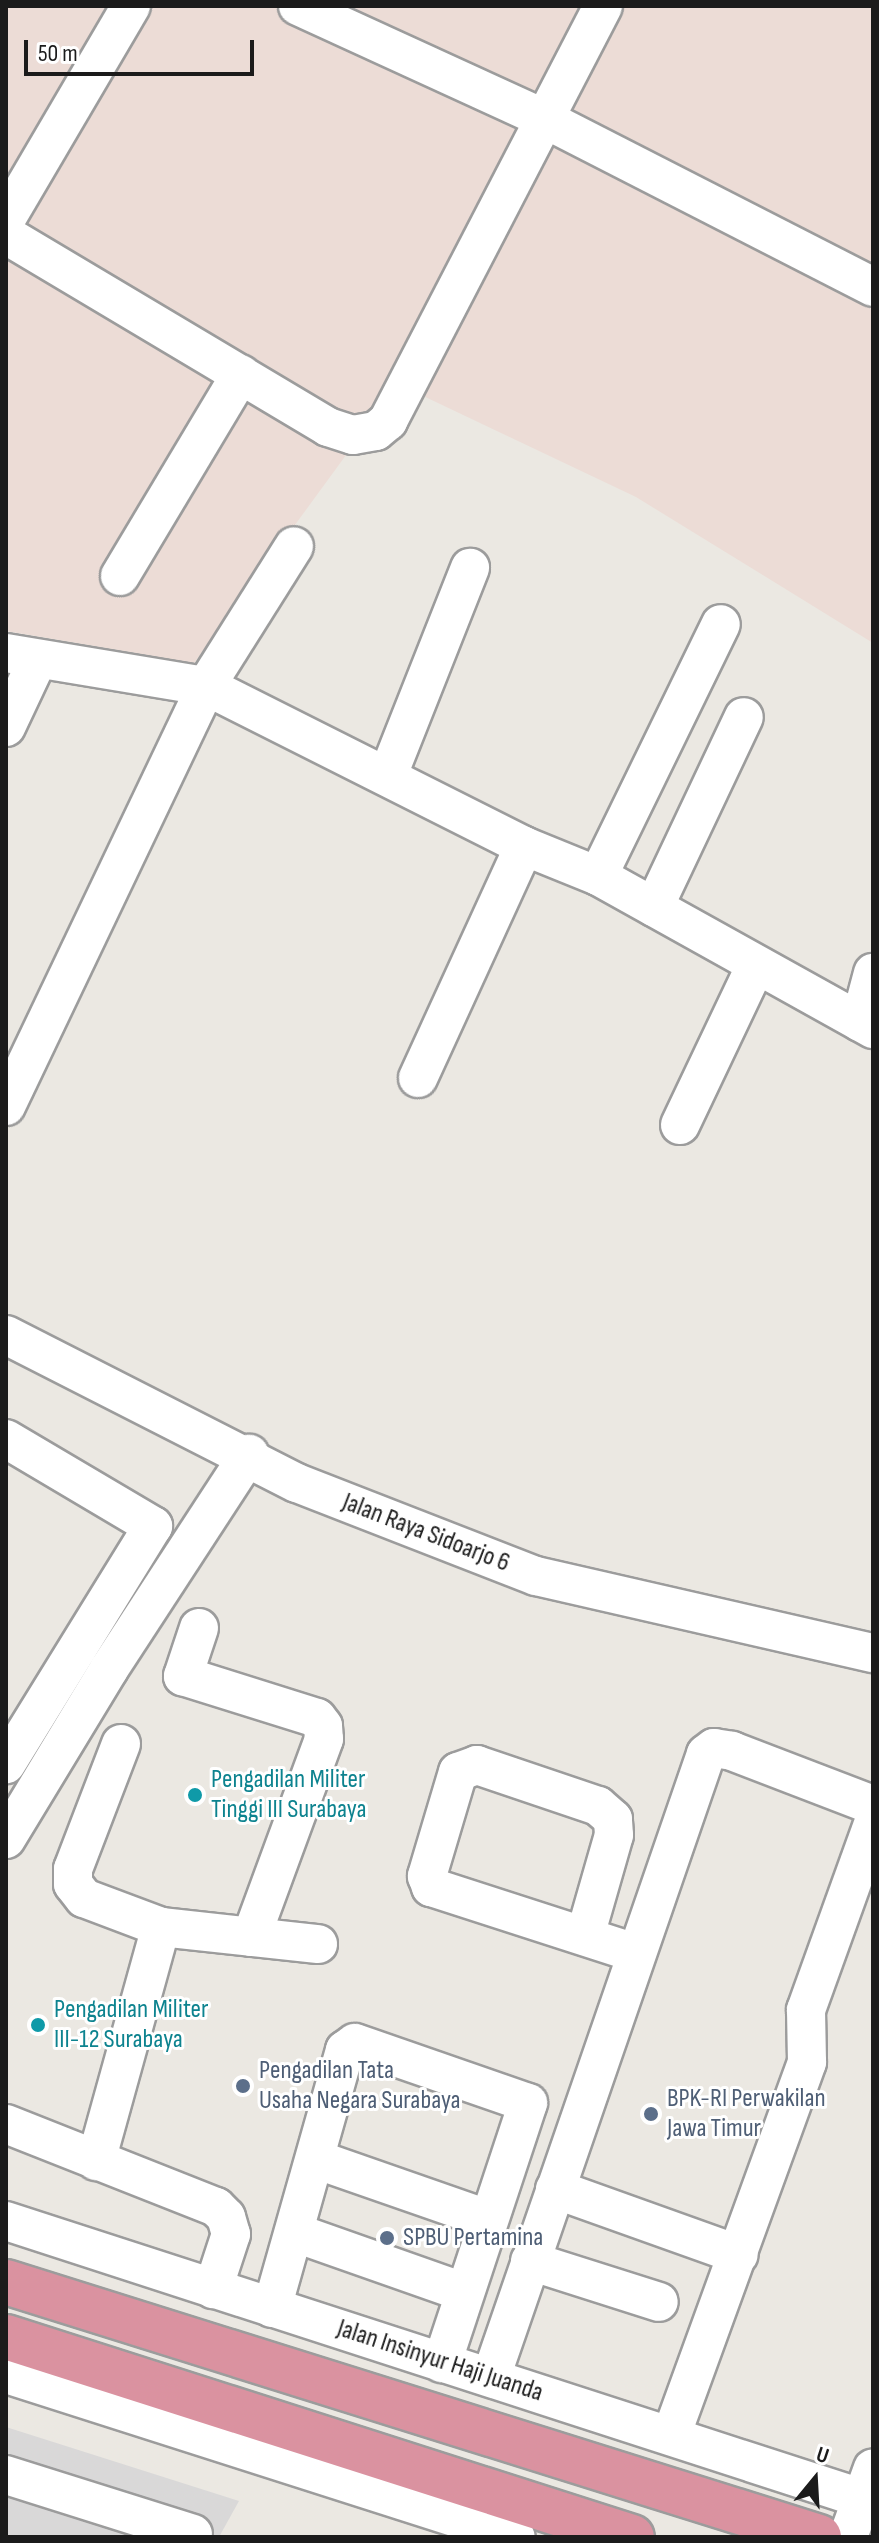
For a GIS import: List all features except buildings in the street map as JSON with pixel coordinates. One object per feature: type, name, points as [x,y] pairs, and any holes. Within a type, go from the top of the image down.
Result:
[{"type":"highway","name":"Jalan Insinyur Haji Juanda","points":[[6,2282],[819,2537]]},
{"type":"highway","points":[[6,2337],[632,2537]]},
{"type":"street","points":[[6,219],[131,6]]},
{"type":"street","points":[[298,6],[541,117],[873,287]]},
{"type":"street","points":[[6,235],[328,427],[353,435],[376,431],[388,421],[541,117],[603,6]]},
{"type":"street","points":[[120,576],[241,374]]},
{"type":"street","points":[[6,1106],[206,686],[294,546]]},
{"type":"street","points":[[388,775],[470,568]]},
{"type":"street","points":[[598,876],[721,624]]},
{"type":"street","points":[[6,727],[22,656],[206,686],[524,846],[598,876],[866,1025],[873,973]]},
{"type":"street","points":[[654,907],[744,717]]},
{"type":"street","points":[[418,1078],[524,846]]},
{"type":"street","points":[[680,1125],[756,965]]},
{"type":"street","name":"Jalan Raya Sidoarjo 6","points":[[6,1335],[249,1454],[297,1483],[536,1576],[873,1653]]},
{"type":"street","points":[[6,1439],[153,1526],[6,1764]]},
{"type":"street","points":[[6,1839],[109,1669],[249,1454]]},
{"type":"street","points":[[199,1628],[183,1676],[317,1718],[323,1726],[324,1739],[251,1937]]},
{"type":"street","points":[[121,1744],[73,1869],[73,1884],[84,1898],[161,1927],[318,1944]]},
{"type":"street","points":[[491,2377],[702,1761],[714,1748],[873,1805]]},
{"type":"street","points":[[585,1936],[614,1835],[613,1819],[598,1806],[477,1765],[458,1772],[427,1876],[431,1887],[635,1953]]},
{"type":"street","points":[[671,2436],[807,2062],[806,2010],[873,1824]]},
{"type":"street","points":[[96,2161],[161,1927]]},
{"type":"street","points":[[272,2308],[318,2160],[349,2045],[522,2098],[529,2112],[487,2219],[442,2363]]},
{"type":"street","points":[[6,2124],[216,2207],[226,2217],[231,2234],[213,2289]]},
{"type":"street","points":[[318,2160],[487,2219]]},
{"type":"street","points":[[555,2189],[739,2255]]},
{"type":"street","name":"Jalan Insinyur Haji Juanda","points":[[6,2221],[671,2436],[869,2489]]},
{"type":"street","points":[[296,2233],[464,2292]]},
{"type":"street","points":[[530,2261],[659,2302]]},
{"type":"street","points":[[6,2374],[516,2537]]},
{"type":"street","points":[[6,2475],[193,2534]]},
{"type":"street","points":[[848,2537],[869,2489]]},
{"type":"shaded area","points":[[6,6],[873,6],[873,643],[636,497],[398,384],[194,663],[6,631]]},
{"type":"shaded area","points":[[6,2427],[239,2501],[219,2537],[6,2537]]},
{"type":"place","name":"Pengadilan Militer Tinggi III Surabaya","points":[[195,1795]]},
{"type":"place","name":"Pengadilan Militer III-12 Surabaya","points":[[38,2025]]},
{"type":"place","name":"Pengadilan Tata Usaha Negara Surabaya","points":[[243,2086]]},
{"type":"place","name":"BPK-RI Perwakilan Jawa Timur","points":[[651,2114]]},
{"type":"place","name":"SPBU Pertamina","points":[[387,2238]]}]
